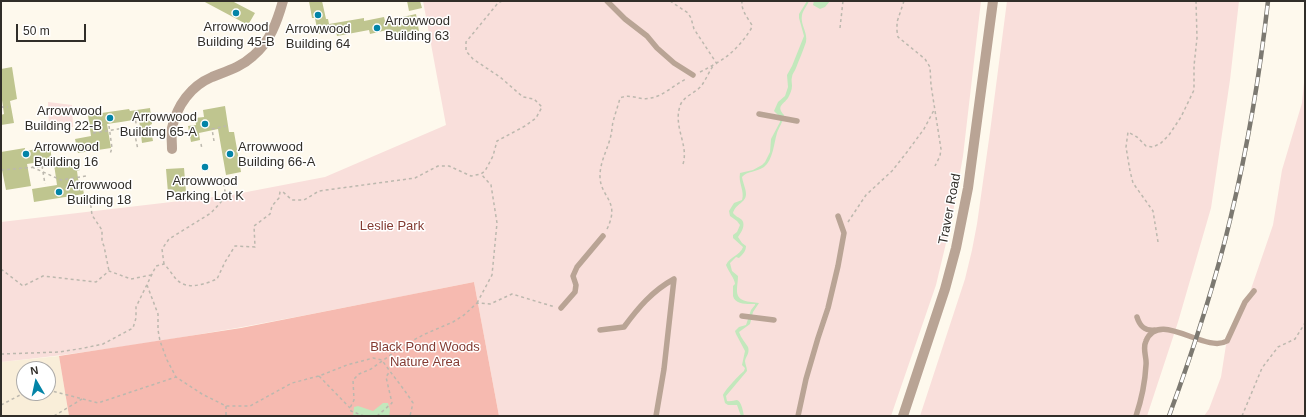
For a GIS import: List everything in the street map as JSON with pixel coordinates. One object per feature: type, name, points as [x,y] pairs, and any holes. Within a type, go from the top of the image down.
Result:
[{"type":"street","points":[[172,149],[172,129],[179,107],[184,100],[200,83],[236,68],[254,56],[270,37],[276,24],[283,1]]},
{"type":"street","name":"Traver Road","points":[[902,416],[945,289],[956,248],[968,188],[993,1]]},
{"type":"lane","points":[[607,1],[625,19],[647,36],[657,48],[674,63],[693,75]]},
{"type":"lane","points":[[759,114],[797,121]]},
{"type":"lane","points":[[798,416],[806,379],[830,303],[843,242],[843,230],[838,216]]},
{"type":"lane","points":[[561,308],[575,292],[576,285],[574,276],[580,262],[603,236]]},
{"type":"lane","points":[[600,330],[624,326],[641,304],[665,284],[674,279],[664,369],[656,416]]},
{"type":"lane","points":[[1138,317],[1142,327],[1148,330],[1159,329],[1177,331],[1188,337],[1197,338],[1206,342],[1222,344],[1227,341],[1245,302],[1254,291]]},
{"type":"lane","points":[[742,316],[774,320]]},
{"type":"lane","points":[[1136,416],[1142,400],[1145,382],[1145,342],[1151,333],[1159,329]]},
{"type":"path","points":[[222,176],[225,191],[221,202],[211,213],[169,239],[162,249],[164,264],[177,280],[186,285],[204,284],[217,279],[235,246],[255,247],[254,226],[270,214],[272,206],[279,198],[280,192],[283,192],[292,200],[304,200],[320,191],[415,178],[438,166],[449,166],[471,176],[481,174],[485,171],[493,156],[497,141],[525,126],[536,118],[542,107],[534,99],[524,97],[500,77],[473,59],[466,51],[466,42],[498,2],[502,1]]},
{"type":"path","points":[[670,1],[688,12],[694,29],[717,64]]},
{"type":"path","points":[[603,236],[610,222],[612,206],[599,178],[600,169],[611,135],[620,98],[625,96],[637,97],[645,100],[659,96],[671,87],[717,64],[732,53],[751,29],[752,25],[744,13],[742,1]]},
{"type":"path","points":[[840,28],[843,1]]},
{"type":"path","points":[[900,1],[904,1],[897,22],[896,31],[898,37],[928,63],[930,67],[934,110],[941,149],[940,156],[935,166]]},
{"type":"path","points":[[1158,242],[1152,211],[1133,183],[1127,158],[1126,138],[1128,132],[1137,137],[1146,146],[1153,146],[1161,143],[1169,135],[1181,117],[1194,90],[1197,38],[1196,1]]},
{"type":"path","points":[[683,164],[685,152],[678,128],[679,107],[682,100],[695,92],[702,85],[712,66]]},
{"type":"path","points":[[1,107],[8,107]]},
{"type":"path","points":[[843,230],[866,195],[892,171],[907,152],[924,129],[934,110]]},
{"type":"path","points":[[132,133],[136,129],[135,117]]},
{"type":"path","points":[[109,126],[112,148],[110,154]]},
{"type":"path","points":[[214,141],[212,129],[226,126]]},
{"type":"path","points":[[93,133],[125,128],[135,135],[138,150]]},
{"type":"path","points":[[201,144],[202,149]]},
{"type":"path","points":[[1,170],[50,164]]},
{"type":"path","points":[[42,166],[45,184]]},
{"type":"path","points":[[32,167],[61,180],[86,176]]},
{"type":"path","points":[[350,408],[354,400],[353,380],[359,374],[371,369],[406,344],[464,316],[477,303],[492,275],[497,223],[491,185],[481,174]]},
{"type":"path","points":[[90,199],[92,215],[102,230],[102,242],[109,271]]},
{"type":"path","points":[[1,354],[60,352],[103,344],[133,328],[136,318],[136,307],[147,286],[151,274],[156,266],[164,264]]},
{"type":"path","points":[[1,269],[23,286],[43,276],[96,282],[109,271]]},
{"type":"path","points":[[109,271],[131,279],[151,274]]},
{"type":"path","points":[[147,286],[158,314],[160,341],[167,360],[176,377],[202,394],[226,406],[250,406],[292,383],[373,358],[382,360],[403,387],[413,403],[410,416]]},
{"type":"path","points":[[477,303],[490,304],[512,294],[561,308]]},
{"type":"path","points":[[1242,416],[1262,368],[1278,347],[1295,340],[1305,323]]},
{"type":"path","points":[[378,416],[392,403],[386,377],[390,372]]},
{"type":"path","points":[[318,376],[350,408],[351,411],[364,416]]},
{"type":"path","points":[[56,392],[98,403],[176,377]]},
{"type":"path","points":[[1,405],[16,397]]},
{"type":"path","points":[[54,416],[82,399]]},
{"type":"path","points":[[226,406],[226,416]]},
{"type":"shaded area","points":[[807,1],[809,1],[802,15],[806,42],[792,76],[791,92],[780,108],[784,115],[777,133],[771,156],[764,167],[742,177],[746,190],[746,197],[736,207],[733,213],[743,222],[743,229],[738,237],[746,246],[742,255],[739,258],[736,257],[730,263],[732,271],[738,276],[737,294],[741,299],[759,303],[753,312],[750,324],[739,332],[748,347],[748,353],[745,361],[747,371],[726,396],[727,401],[739,401],[744,416],[741,416],[737,405],[728,405],[725,403],[723,395],[744,371],[745,368],[742,365],[745,351],[735,331],[739,327],[746,325],[751,310],[755,304],[745,304],[736,301],[733,296],[733,286],[735,282],[726,265],[742,250],[743,247],[733,238],[733,235],[737,232],[740,225],[730,216],[729,211],[734,203],[742,200],[743,197],[740,173],[753,170],[762,165],[770,152],[771,139],[780,122],[780,117],[774,111],[778,102],[785,96],[788,87],[787,75],[804,36],[799,14]]},
{"type":"shaded area","points":[[814,1],[830,1],[825,7],[820,9],[813,5]]},
{"type":"shaded area","points":[[59,356],[69,416],[1,416],[1,362]]},
{"type":"shaded area","points":[[383,403],[388,403],[390,410],[389,416],[353,416],[354,407],[358,406],[373,411]]},
{"type":"green space","name":"Leslie Park","points":[[423,1],[981,1],[963,156],[952,218],[936,285],[891,416],[499,416],[474,282],[297,317],[179,338],[1,362],[1,222],[231,195],[325,177],[446,125]]},
{"type":"green space","points":[[1007,1],[1239,1],[1230,80],[1211,208],[1178,322],[1147,416],[920,416],[965,279],[972,250],[990,132]]},
{"type":"green space","points":[[1305,72],[1305,416],[1204,416],[1209,409],[1221,377],[1226,345],[1250,292],[1273,225],[1282,170],[1302,103]]},
{"type":"green space","points":[[48,102],[72,105],[73,127],[49,129]]},
{"type":"green space","name":"Black Pond Woods Nature Area","points":[[474,282],[499,416],[69,416],[59,356],[241,328]]},
{"type":"building","name":"Arrowwood Building 45-B","points":[[203,1],[232,1],[255,13],[248,25]]},
{"type":"building","name":"Arrowwood Building 63","points":[[309,1],[322,1],[326,19],[328,19],[329,24],[364,18],[364,21],[384,17],[385,21],[416,14],[419,31],[388,36],[387,30],[370,34],[369,30],[337,36],[336,31],[318,34],[315,18],[312,18]]},
{"type":"building","points":[[407,1],[420,1],[422,8],[409,11]]},
{"type":"building","points":[[12,67],[17,99],[10,101],[14,123],[1,125],[1,115],[4,114],[1,93],[1,69]]},
{"type":"building","points":[[225,106],[229,132],[234,132],[241,172],[226,175],[218,129],[199,133],[200,140],[191,142],[188,126],[196,125],[195,118],[204,117],[203,110]]},
{"type":"building","points":[[150,108],[152,124],[150,125],[153,141],[142,143],[139,119],[107,124],[111,148],[78,153],[75,139],[91,136],[88,115],[129,109],[130,111]]},
{"type":"building","points":[[50,147],[52,160],[27,164],[31,186],[6,190],[1,165],[1,152],[25,148],[25,151]]},
{"type":"building","points":[[79,160],[80,170],[77,171],[79,185],[82,184],[84,194],[34,202],[32,189],[57,185],[54,164]]},
{"type":"building","points":[[184,168],[186,192],[168,193],[166,169]]},
{"type":"railway","points":[[1169,416],[1203,317],[1231,216],[1253,109],[1268,1]]},
{"type":"place","name":"Arrowwood Building 45-B","points":[[236,13]]},
{"type":"place","name":"Arrowwood Building 64","points":[[318,15]]},
{"type":"place","name":"Arrowwood Building 63","points":[[377,28]]},
{"type":"place","name":"Arrowwood Building 22-B","points":[[110,118]]},
{"type":"place","name":"Arrowwood Building 65-A","points":[[205,124]]},
{"type":"place","name":"Arrowwood Building 16","points":[[26,154]]},
{"type":"place","name":"Arrowwood Building 66-A","points":[[230,154]]},
{"type":"place","name":"Arrowwood Parking Lot K","points":[[205,167]]},
{"type":"place","name":"Arrowwood Building 18","points":[[59,192]]}]
